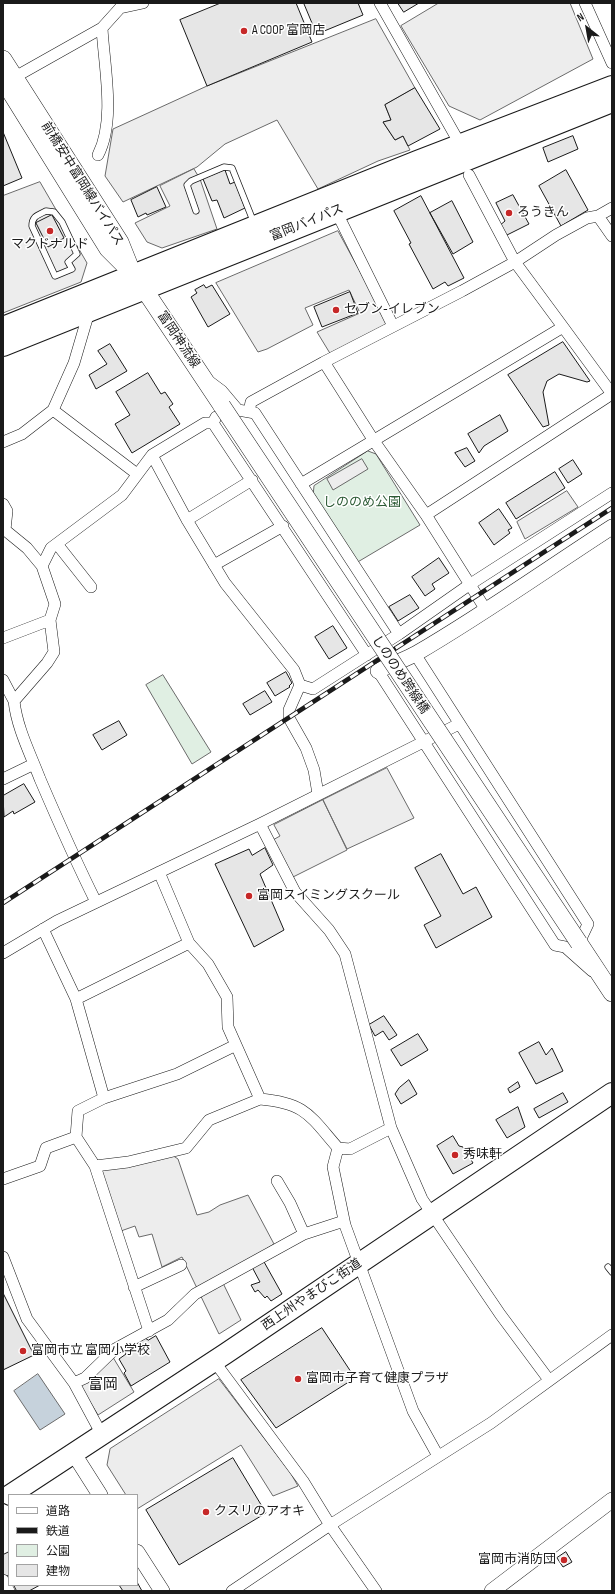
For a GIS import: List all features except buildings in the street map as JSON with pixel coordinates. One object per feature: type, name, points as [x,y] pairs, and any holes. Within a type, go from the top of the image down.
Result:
[{"type":"highway","name":"富岡バイパス","points":[[3,346],[89,312],[138,282],[255,226],[460,144],[612,86]]},
{"type":"highway","name":"富岡バイパス","points":[[3,327],[138,282],[336,211],[612,102]]},
{"type":"highway","name":"西上州やまびこ街道","points":[[12,1494],[214,1361],[612,1093]]},
{"type":"main road","name":"前橋安中富岡線バイパス","points":[[3,59],[9,78],[108,249],[138,282]]},
{"type":"main road","name":"富岡神流線","points":[[138,282],[222,406]]},
{"type":"main road","name":"しののめ跨線橋","points":[[222,406],[579,943]]},
{"type":"main road","points":[[579,943],[609,989]]},
{"type":"street","points":[[9,78],[102,28],[120,6],[142,3]]},
{"type":"street","points":[[380,3],[460,144]]},
{"type":"street","points":[[585,3],[612,63]]},
{"type":"street","points":[[98,155],[103,146],[107,122],[108,92],[103,60],[102,28]]},
{"type":"street","points":[[426,515],[612,394],[515,262],[468,175]]},
{"type":"street","points":[[249,412],[251,402],[515,262],[556,235],[587,218],[598,216],[612,208]]},
{"type":"street","points":[[336,211],[393,326]]},
{"type":"street","points":[[598,216],[612,236]]},
{"type":"street","points":[[3,442],[22,434],[53,410],[74,363],[89,312]]},
{"type":"street","points":[[301,484],[563,327]]},
{"type":"street","points":[[324,362],[374,441],[426,515],[486,610]]},
{"type":"street","points":[[203,378],[222,391],[238,410],[255,413],[399,634]]},
{"type":"street","points":[[213,423],[222,406]]},
{"type":"street","points":[[53,410],[137,474]]},
{"type":"street","points":[[42,566],[51,548],[122,495],[152,455],[205,423],[213,423]]},
{"type":"street","points":[[213,423],[220,436],[252,480],[367,654]]},
{"type":"street","points":[[152,455],[186,520],[225,582],[294,670],[300,685],[289,710],[289,718],[306,748],[314,770],[318,794]]},
{"type":"street","points":[[186,520],[252,480]]},
{"type":"street","points":[[300,685],[312,689],[399,634],[469,585],[612,493]]},
{"type":"street","points":[[3,504],[7,511],[5,530],[27,548],[42,566],[55,604],[50,620],[54,652],[47,664],[14,700]]},
{"type":"street","points":[[214,565],[283,526]]},
{"type":"street","points":[[609,989],[565,947],[555,945],[378,671],[415,654],[486,610],[612,526]]},
{"type":"street","points":[[57,544],[91,587]]},
{"type":"street","points":[[3,638],[50,620]]},
{"type":"street","points":[[415,654],[588,924],[579,943]]},
{"type":"street","points":[[3,680],[14,700],[20,732],[73,857],[96,902]]},
{"type":"street","points":[[3,953],[43,929],[96,902],[260,824],[459,724]]},
{"type":"street","points":[[3,779],[34,764]]},
{"type":"street","points":[[260,824],[295,892],[329,930],[345,954],[391,1128],[422,1199],[500,1314],[549,1380]]},
{"type":"street","points":[[159,872],[189,943],[208,964],[228,997],[228,1027],[260,1099]]},
{"type":"street","points":[[43,929],[76,999],[104,1098]]},
{"type":"street","points":[[76,999],[189,943]]},
{"type":"street","points":[[149,1331],[95,1166],[76,1137],[78,1111],[104,1098],[177,1074],[236,1045]]},
{"type":"street","points":[[95,1166],[128,1162],[186,1148],[209,1120],[260,1099],[292,1104],[307,1112],[338,1148],[350,1149],[391,1128]]},
{"type":"street","points":[[3,1179],[40,1166],[46,1148],[76,1137]]},
{"type":"street","points":[[338,1148],[333,1167],[344,1221],[358,1264],[413,1411],[438,1456]]},
{"type":"street","points":[[277,1181],[290,1203],[304,1234]]},
{"type":"street","points":[[74,1383],[85,1378],[115,1349],[168,1320],[195,1294],[304,1234],[344,1221]]},
{"type":"street","points":[[3,1257],[27,1319],[74,1383],[102,1435]]},
{"type":"street","points":[[134,1288],[181,1265]]},
{"type":"street","points":[[232,1591],[330,1525],[492,1423],[612,1335]]},
{"type":"street","points":[[214,1361],[303,1481],[330,1525],[376,1591]]},
{"type":"street","points":[[74,1454],[99,1494]]},
{"type":"street","points":[[492,1591],[612,1500]]},
{"type":"street","points":[[138,1554],[162,1591]]},
{"type":"street","points":[[3,1580],[9,1591]]},
{"type":"lane","points":[[196,211],[187,185],[191,181],[224,167],[232,168],[255,226]]},
{"type":"lane","points":[[46,211],[54,212],[58,217],[77,254],[68,262],[72,269],[54,276],[32,226],[32,220],[35,216],[46,211]]},
{"type":"green space","name":"しののめ公園","points":[[368,451],[376,454],[420,525],[356,563],[313,496],[314,486]]},
{"type":"green space","points":[[163,675],[211,752],[192,764],[146,685]]},
{"type":"shaded area","points":[[439,3],[570,3],[593,59],[480,120],[449,106],[401,26]]},
{"type":"shaded area","points":[[376,19],[415,88],[385,105],[391,120],[383,122],[395,140],[403,136],[410,150],[378,161],[318,189],[277,120],[225,144],[197,167],[123,202],[105,176],[113,129],[207,86]]},
{"type":"shaded area","points":[[194,169],[200,179],[217,229],[162,248],[147,242],[135,223],[170,206],[160,186]]},
{"type":"shaded area","points":[[40,182],[87,263],[81,282],[3,313],[3,196]]},
{"type":"shaded area","points":[[338,231],[387,321],[384,327],[331,355],[317,332],[360,313],[349,290],[305,308],[313,325],[267,349],[258,352],[216,283]]},
{"type":"shaded area","points":[[362,459],[368,469],[333,490],[327,479]]},
{"type":"shaded area","points":[[567,491],[578,507],[525,539],[517,522]]},
{"type":"shaded area","points":[[387,768],[414,818],[347,849],[323,800]]},
{"type":"shaded area","points":[[323,800],[347,850],[291,878],[271,841],[280,836],[274,825]]},
{"type":"shaded area","points":[[172,1155],[178,1159],[197,1215],[209,1212],[220,1205],[248,1195],[274,1244],[221,1279],[241,1320],[219,1334],[182,1257],[162,1267],[152,1234],[139,1237],[135,1226],[118,1232],[99,1171]]},
{"type":"shaded area","points":[[111,1354],[134,1392],[98,1415],[79,1384]]},
{"type":"shaded area","points":[[38,1374],[65,1414],[40,1430],[14,1391]]},
{"type":"shaded area","points":[[219,1379],[290,1472],[298,1486],[273,1496],[241,1445],[138,1508],[138,1494],[125,1494],[107,1465],[110,1449]]},
{"type":"railway","points":[[3,903],[612,508]]},
{"type":"place","name":"A COOP 富岡店","points":[[244,31]]},
{"type":"place","name":"ろうきん","points":[[509,213]]},
{"type":"place","name":"マクドナルド","points":[[50,231]]},
{"type":"place","name":"セブン-イレブン","points":[[336,310]]},
{"type":"place","name":"富岡スイミングスクール","points":[[249,896]]},
{"type":"place","name":"秀味軒","points":[[455,1155]]},
{"type":"place","name":"富岡市立 富岡小学校","points":[[23,1351]]},
{"type":"place","name":"富岡市子育て健康プラザ","points":[[298,1379]]},
{"type":"place","name":"クスリのアオキ","points":[[206,1512]]},
{"type":"place","name":"富岡市消防団","points":[[564,1560]]},
{"type":"district","name":"富岡","points":[[103,1385]]}]
